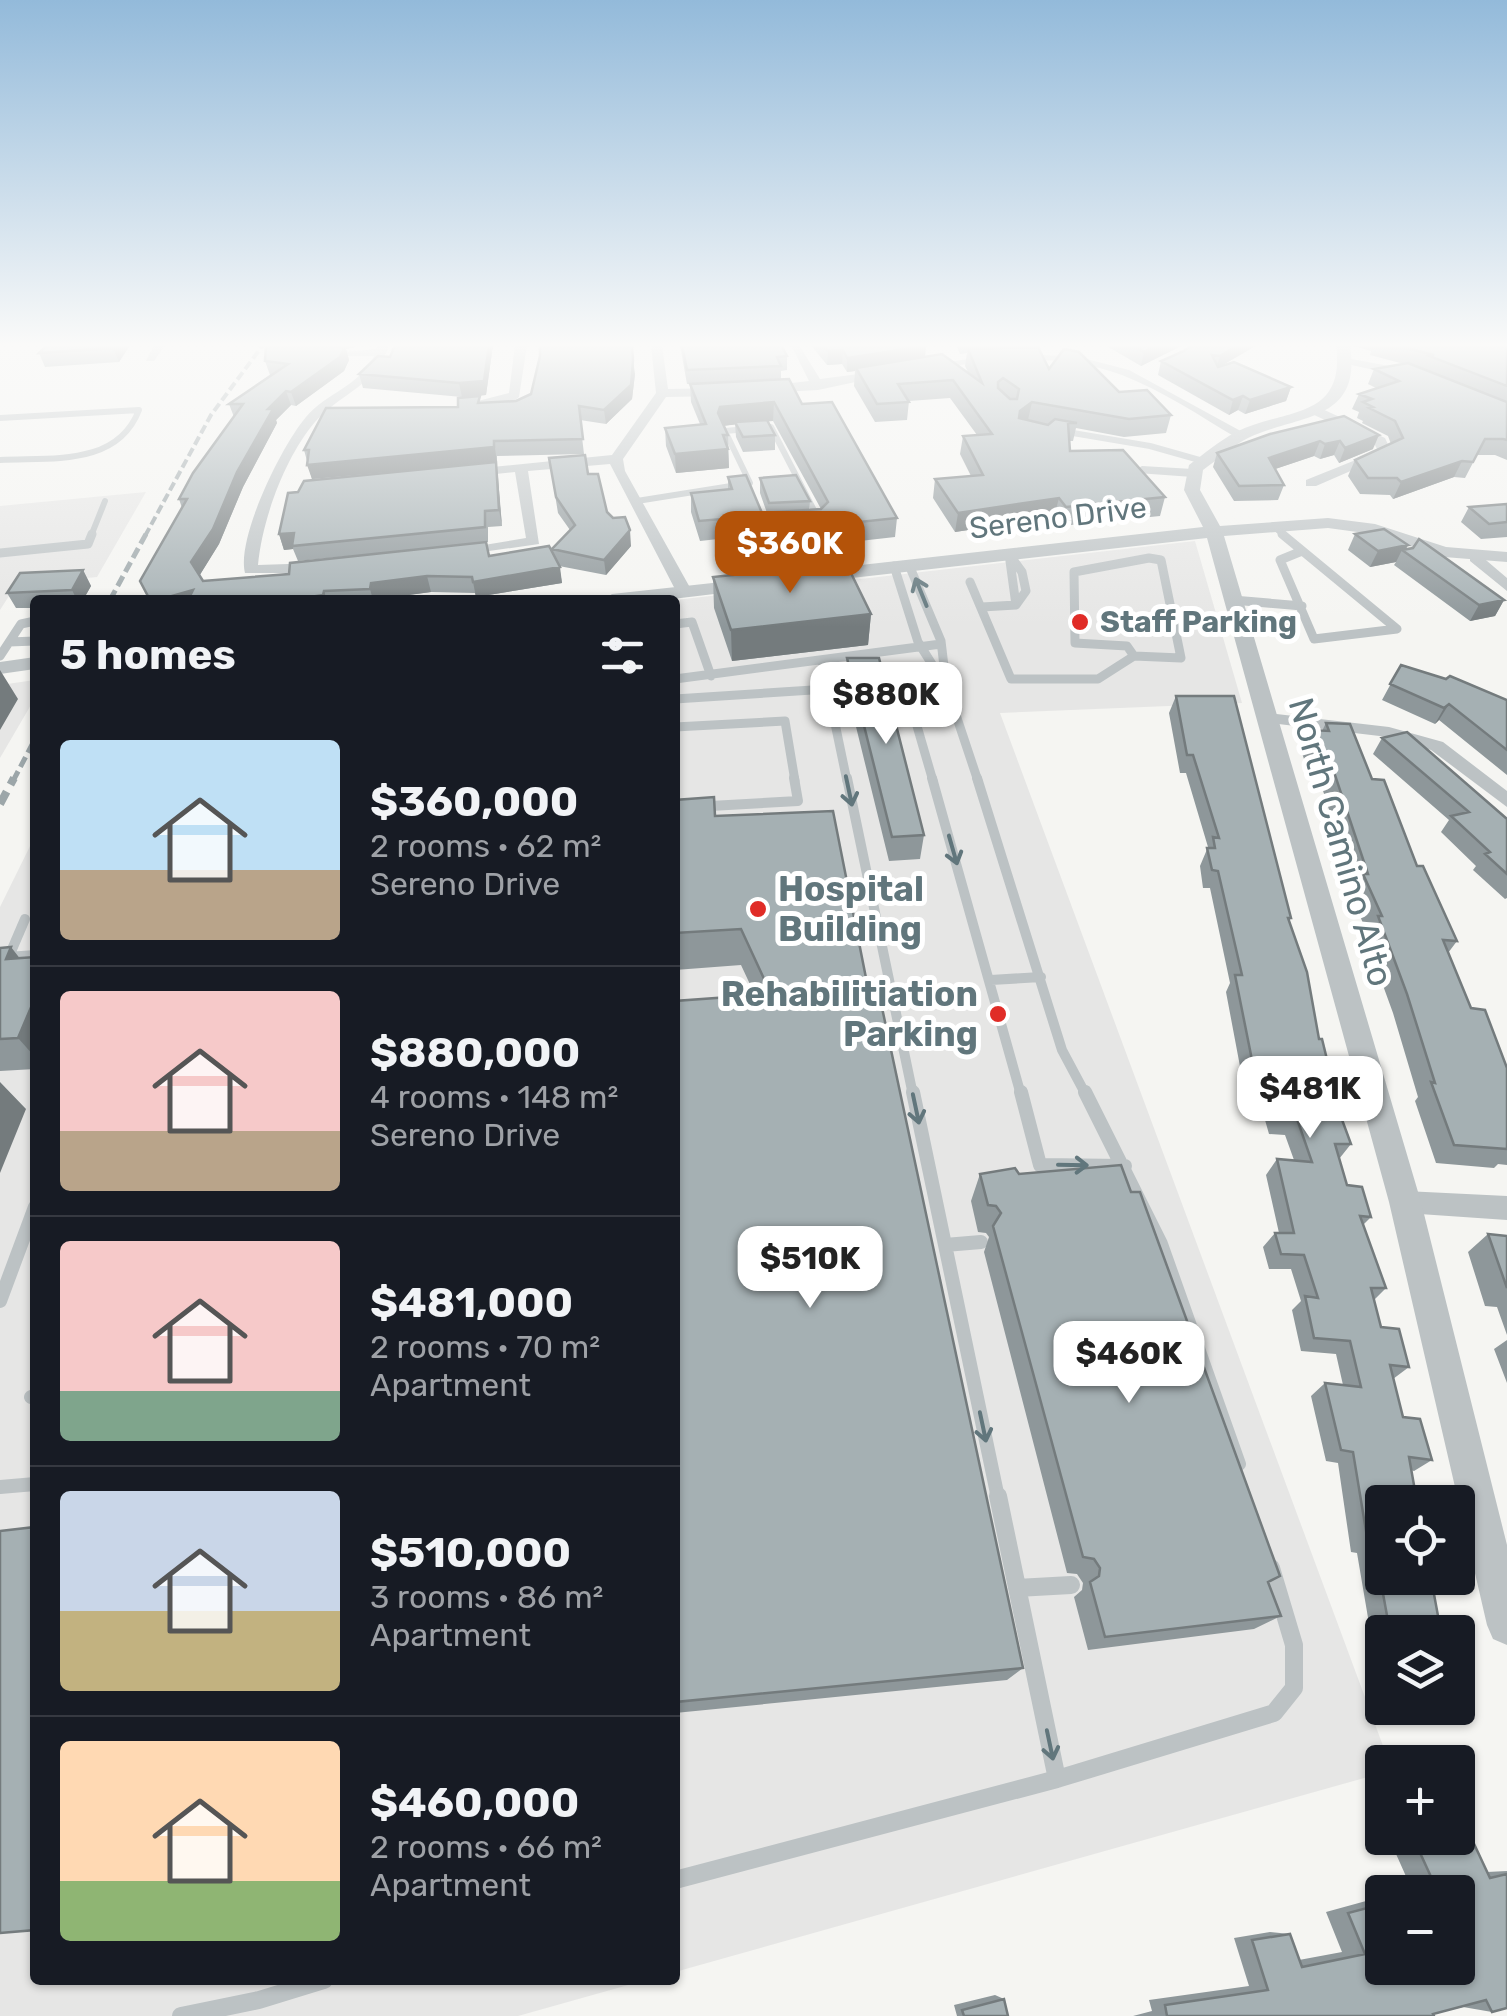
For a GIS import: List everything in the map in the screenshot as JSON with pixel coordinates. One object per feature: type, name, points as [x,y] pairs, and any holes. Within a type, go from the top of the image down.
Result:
[{"type":"street","points":[[297,439],[252,544],[250,570],[335,566]]},
{"type":"street","points":[[630,439],[616,459],[618,471],[685,593]]},
{"type":"street","points":[[1142,470],[1198,467],[1236,439]]},
{"type":"street","points":[[1311,483],[1385,452],[1376,439]]},
{"type":"street","points":[[445,475],[616,459]]},
{"type":"street","name":"North Camino Alto","points":[[1198,467],[1192,490],[1214,531],[1405,1202],[1507,1625]]},
{"type":"street","points":[[451,554],[534,542],[520,468]]},
{"type":"street","points":[[274,491],[293,490]]},
{"type":"street","name":"Sereno Drive","points":[[799,578],[1273,526],[1347,524],[1474,558],[1507,557]]},
{"type":"street","points":[[1474,558],[1507,586]]},
{"type":"street","points":[[664,595],[761,583]]},
{"type":"street","points":[[0,668],[30,664]]},
{"type":"street","points":[[1267,718],[1389,732],[1437,746],[1507,801]]},
{"type":"street","points":[[1405,1202],[1507,1208]]},
{"type":"lane","points":[[0,460],[105,451],[123,439]]},
{"type":"lane","points":[[729,439],[754,498]]},
{"type":"lane","points":[[777,439],[820,522],[801,523]]},
{"type":"lane","points":[[1101,439],[1172,453],[1198,467]]},
{"type":"lane","points":[[782,480],[798,478]]},
{"type":"lane","points":[[637,501],[766,482]]},
{"type":"lane","points":[[0,552],[88,544],[104,501]]},
{"type":"lane","points":[[1273,526],[1397,629],[1314,640],[1280,560],[1302,551]]},
{"type":"lane","points":[[982,607],[1016,605],[1026,592],[1022,572],[1010,554]]},
{"type":"lane","points":[[970,582],[1010,679],[1098,679],[1134,656],[1181,658],[1161,560],[1149,558],[1074,572],[1075,643],[1127,646],[1134,656]]},
{"type":"lane","points":[[902,566],[942,644],[948,690],[1062,1050],[1161,1244],[1245,1484]]},
{"type":"lane","points":[[902,566],[921,647],[948,690]]},
{"type":"lane","points":[[1232,600],[1302,606]]},
{"type":"lane","points":[[0,656],[22,624],[30,622]]},
{"type":"lane","points":[[680,623],[692,622],[710,676]]},
{"type":"lane","points":[[9,642],[30,641]]},
{"type":"lane","points":[[680,679],[942,644]]},
{"type":"lane","points":[[822,661],[1057,1779]]},
{"type":"lane","points":[[680,699],[828,689]]},
{"type":"lane","points":[[948,690],[908,694],[1040,1165],[1124,1166]]},
{"type":"lane","points":[[680,728],[785,721],[798,801],[680,808]]},
{"type":"lane","points":[[19,971],[2,972],[25,919]]},
{"type":"lane","points":[[8,958],[30,956]]},
{"type":"lane","points":[[991,980],[1041,977]]},
{"type":"lane","points":[[0,1301],[30,1220]]},
{"type":"lane","points":[[945,1245],[981,1242]]},
{"type":"lane","points":[[0,1487],[30,1484]]},
{"type":"lane","points":[[680,1879],[1057,1779],[1274,1713],[1294,1688],[1294,1645],[1267,1556]]},
{"type":"lane","points":[[1017,1588],[1070,1585]]},
{"type":"lane","points":[[182,2016],[308,1985]]},
{"type":"shaded area","points":[[146,492],[97,577],[16,585],[0,610],[0,506]]},
{"type":"shaded area","points":[[1195,541],[1242,703],[1000,713],[1365,1697],[1365,1725],[1375,1725],[1383,1745],[1365,1745],[1365,1778],[680,1971],[680,599]]},
{"type":"shaded area","points":[[30,681],[30,707],[0,758],[0,685]]},
{"type":"shaded area","points":[[30,846],[30,1985],[628,1985],[518,2016],[0,2016],[0,907]]},
{"type":"building","points":[[218,439],[256,439],[213,529],[191,562],[203,581],[289,574],[290,563],[486,542],[489,556],[549,546],[560,567],[473,582],[472,577],[427,576],[371,583],[370,589],[324,591],[323,595],[190,595],[193,590],[176,595],[147,595],[140,581],[187,499],[179,499]]},
{"type":"building","points":[[310,439],[579,439],[494,441],[494,447],[307,465],[309,450],[304,450]]},
{"type":"building","points":[[669,439],[724,439],[728,449],[675,454]]},
{"type":"building","points":[[794,439],[853,439],[897,518],[840,524],[843,530],[753,539],[745,517],[699,521],[691,493],[732,489],[728,477],[746,475],[762,513],[821,509],[828,502]]},
{"type":"building","points":[[965,439],[1069,439],[1070,451],[1123,450],[1165,497],[1066,507],[1059,498],[958,513],[935,479],[983,475]]},
{"type":"building","points":[[1256,439],[1368,439],[1345,448],[1340,441],[1320,441],[1269,458],[1284,485],[1239,486],[1217,453]]},
{"type":"building","points":[[1401,439],[1485,439],[1473,462],[1462,461],[1401,482],[1397,478],[1368,478],[1355,460]]},
{"type":"building","points":[[585,455],[588,474],[598,474],[607,512],[613,518],[625,517],[630,530],[604,560],[552,549],[575,525],[556,497],[549,458]]},
{"type":"building","points":[[496,462],[499,510],[485,511],[485,527],[292,546],[294,533],[279,534],[288,493],[298,492],[304,481]]},
{"type":"building","points":[[796,475],[810,501],[769,503],[760,478]]},
{"type":"building","points":[[1507,504],[1507,522],[1489,524],[1469,507]]},
{"type":"building","points":[[1384,529],[1408,545],[1378,551],[1355,534]]},
{"type":"building","points":[[1419,539],[1504,600],[1479,605],[1402,550],[1413,548]]},
{"type":"building","points":[[846,563],[871,614],[731,630],[713,577]]},
{"type":"building","points":[[83,570],[72,590],[7,593],[20,573]]},
{"type":"building","points":[[847,658],[879,658],[924,835],[892,837]]},
{"type":"building","points":[[1401,665],[1446,679],[1450,676],[1507,700],[1507,750],[1449,704],[1444,708],[1390,684]]},
{"type":"building","points":[[1176,696],[1234,696],[1288,918],[1307,972],[1319,1039],[1332,1080],[1327,1079],[1351,1144],[1335,1144],[1347,1185],[1362,1187],[1371,1217],[1360,1216],[1386,1288],[1371,1288],[1381,1327],[1399,1329],[1409,1367],[1390,1365],[1403,1417],[1420,1419],[1432,1460],[1409,1457],[1414,1485],[1365,1485],[1365,1525],[1353,1452],[1341,1450],[1325,1383],[1361,1387],[1350,1341],[1314,1338],[1305,1296],[1318,1298],[1304,1255],[1281,1254],[1275,1233],[1294,1233],[1277,1159],[1312,1162],[1297,1119],[1280,1118],[1263,1061],[1252,1060],[1235,975],[1242,975],[1218,871],[1212,870],[1207,848],[1215,848],[1213,837],[1219,838],[1193,755],[1187,755]]},
{"type":"building","points":[[1326,723],[1350,724],[1372,779],[1384,780],[1417,866],[1423,866],[1457,941],[1443,940],[1471,1008],[1485,1010],[1507,1068],[1507,1149],[1454,1145],[1378,916],[1382,916],[1363,874],[1368,874],[1329,757],[1321,757],[1311,730],[1329,731]]},
{"type":"building","points":[[1407,732],[1507,819],[1507,874],[1485,854],[1490,852],[1451,816],[1469,812],[1382,738]]},
{"type":"building","points":[[714,797],[715,816],[833,811],[868,988],[878,989],[1023,1668],[680,1702],[680,1001],[771,994],[741,929],[680,933],[680,800]]},
{"type":"building","points":[[11,947],[6,959],[30,957],[30,1010],[18,1038],[0,1039],[0,948]]},
{"type":"building","points":[[1121,1165],[1131,1192],[1140,1192],[1280,1576],[1268,1582],[1281,1616],[1105,1637],[1090,1582],[1099,1576],[1100,1568],[1094,1559],[1083,1557],[993,1226],[1001,1213],[996,1206],[988,1205],[980,1174],[1015,1168],[1019,1174]]},
{"type":"building","points":[[1488,1234],[1507,1236],[1507,1288]]},
{"type":"building","points":[[30,1528],[30,1930],[0,1933],[0,1531]]},
{"type":"building","points":[[1383,1595],[1434,1595],[1438,1615],[1387,1615]]},
{"type":"building","points":[[1475,1846],[1490,1878],[1507,1874],[1507,2008],[1492,2012],[1486,2000],[1434,2016],[1167,2016],[1165,2005],[1268,1990],[1252,1940],[1290,1934],[1302,1967],[1365,1954],[1365,1985],[1475,1985],[1475,1875],[1430,1875],[1421,1855],[1475,1855]]},
{"type":"building","points":[[1365,1908],[1365,1954],[1348,1913]]},
{"type":"building","points":[[1004,1999],[1008,2016],[964,2016],[962,2010]]},
{"type":"railway","points":[[145,536],[198,439]]},
{"type":"railway","points":[[113,595],[146,534]]},
{"type":"railway","points":[[13,781],[30,749]]},
{"type":"railway","points":[[0,804],[14,778]]},
{"type":"place","name":"Staff Parking","points":[[1080,622]]},
{"type":"place","name":"Hospital Building","points":[[758,909]]},
{"type":"place","name":"Rehabilitiation Parking","points":[[998,1014]]}]
